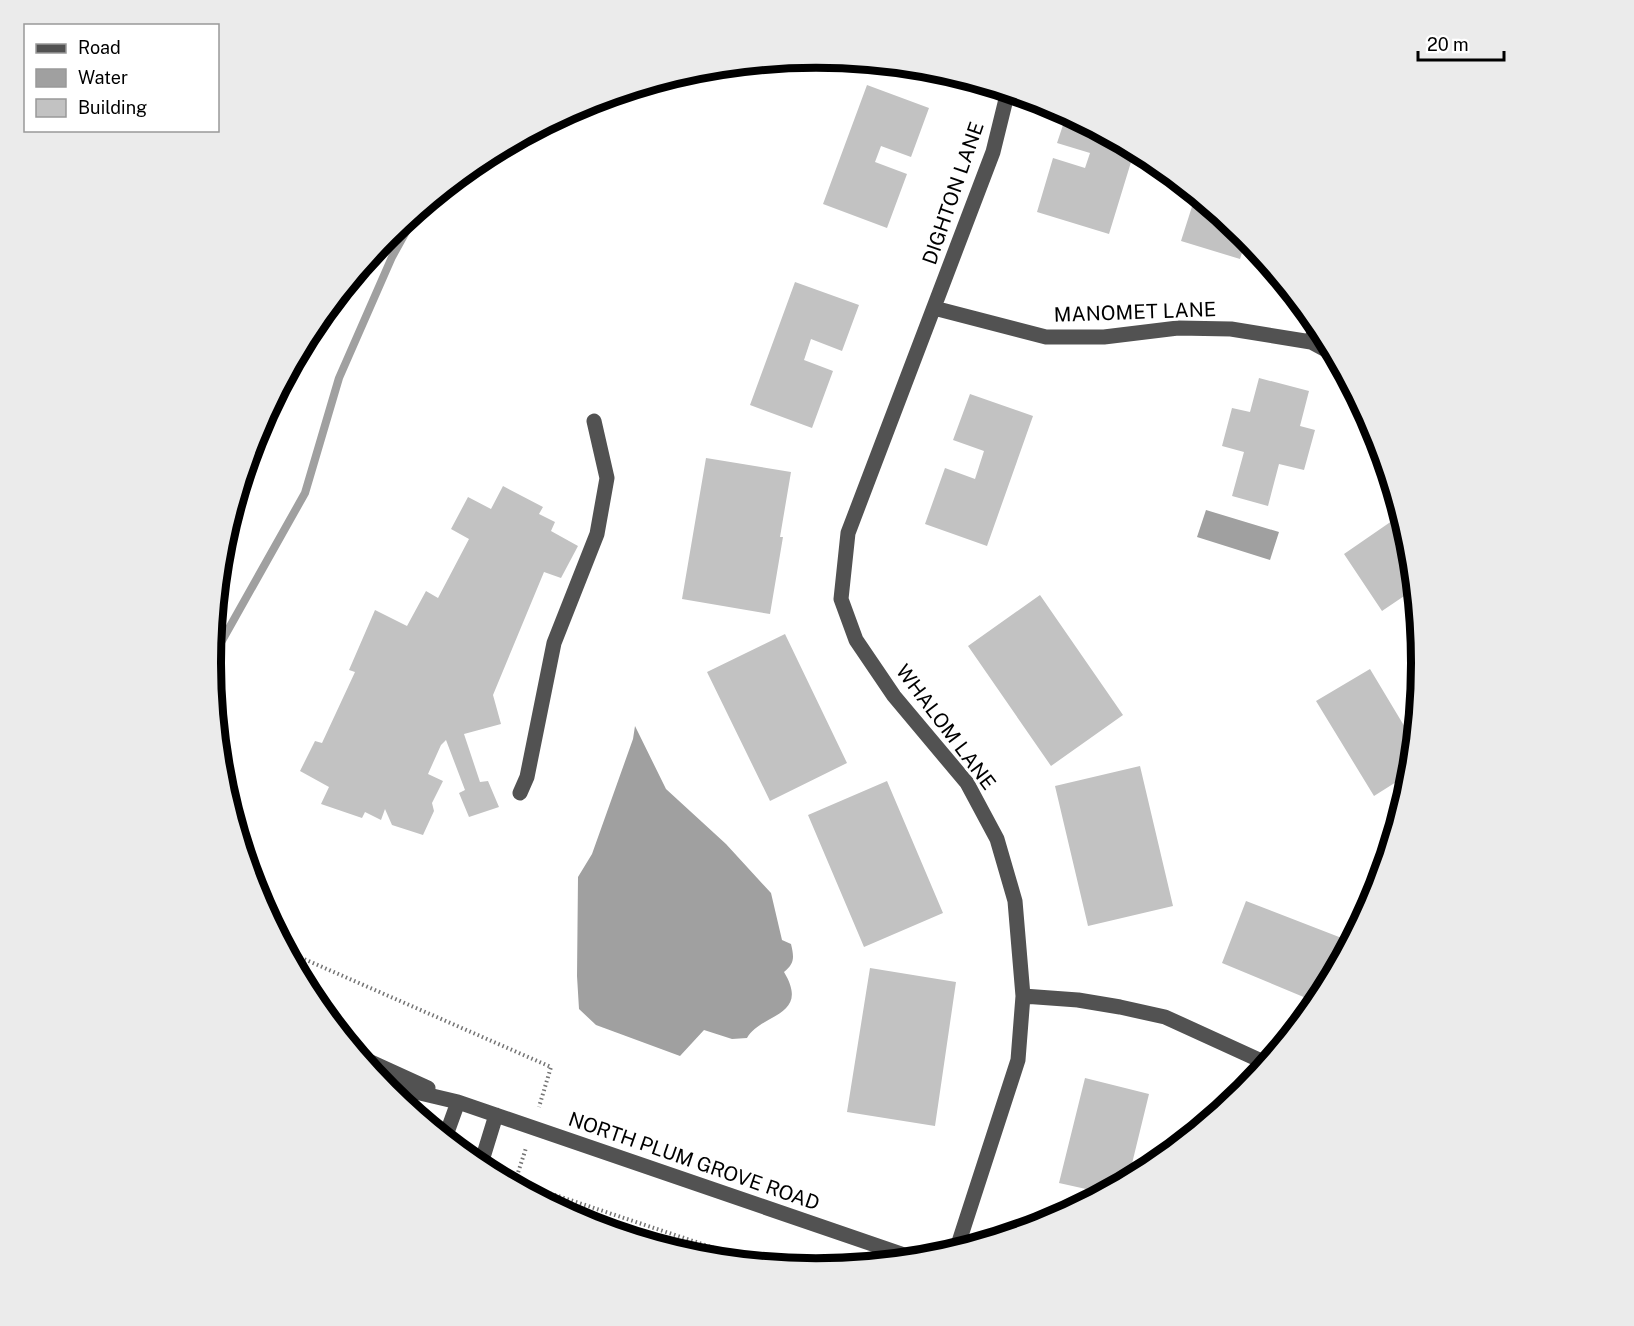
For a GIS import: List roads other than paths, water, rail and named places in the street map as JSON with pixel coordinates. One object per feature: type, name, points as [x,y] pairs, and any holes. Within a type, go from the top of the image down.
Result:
[{"type":"street","name":"DIGHTON LANE","points":[[934,308],[993,152],[1006,98]]},
{"type":"street","name":"MANOMET LANE","points":[[934,308],[1046,337],[1104,337],[1178,328],[1231,329],[1311,342],[1322,348]]},
{"type":"street","name":"WHALOM LANE","points":[[934,308],[848,533],[841,599],[856,640],[894,696],[967,783],[997,839],[1015,901],[1023,996],[1018,1060],[959,1241]]},
{"type":"street","points":[[1311,342],[1313,334]]},
{"type":"street","points":[[520,793],[527,777],[554,644],[597,534],[607,478],[594,421]]},
{"type":"street","points":[[1023,996],[1078,1000],[1165,1017],[1261,1061]]},
{"type":"street","name":"NORTH PLUM GROVE ROAD","points":[[378,1065],[458,1102]]},
{"type":"street","name":"NORTH PLUM GROVE ROAD","points":[[401,1088],[458,1102],[897,1253]]},
{"type":"street","points":[[448,1130],[458,1102]]},
{"type":"street","points":[[483,1156],[496,1115]]},
{"type":"water","points":[[1206,510],[1279,532],[1270,560],[1197,537]]},
{"type":"water","points":[[635,726],[666,789],[726,844],[771,893],[782,940],[791,944],[793,953],[792,963],[784,972],[791,987],[792,998],[788,1006],[762,1023],[747,1038],[732,1039],[704,1030],[680,1056],[596,1025],[579,1009],[578,877],[592,854],[633,739]]},
{"type":"waterway","points":[[222,640],[305,493],[339,378],[392,257],[405,233]]}]
